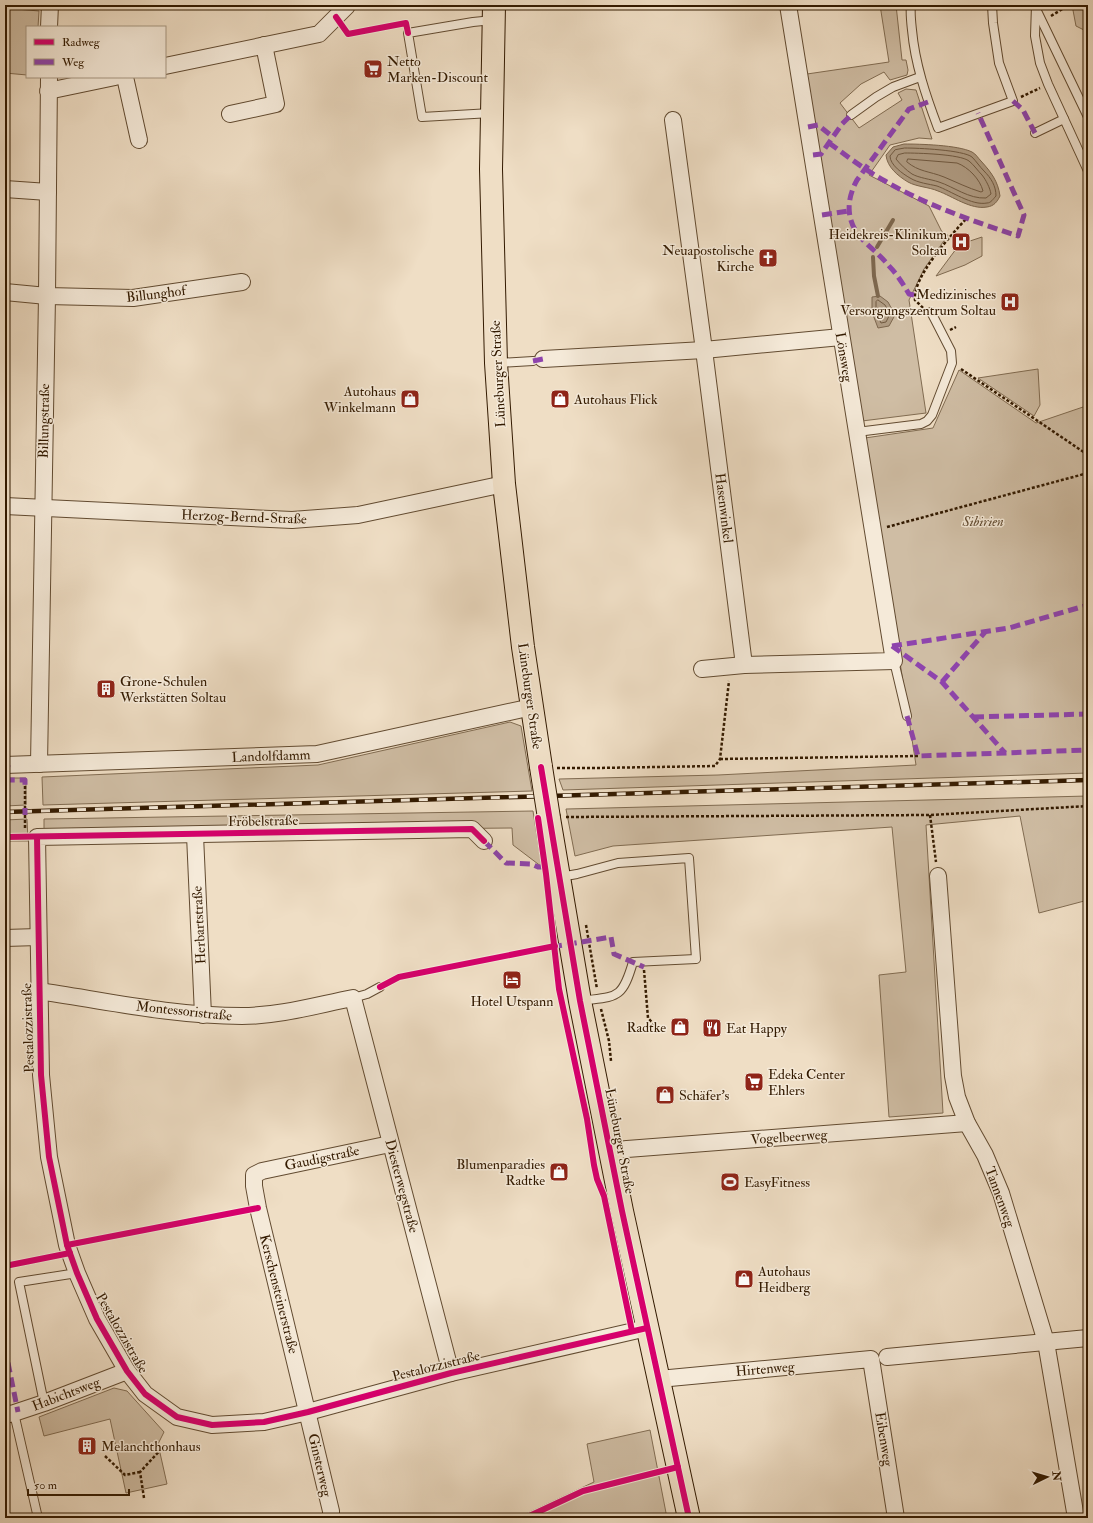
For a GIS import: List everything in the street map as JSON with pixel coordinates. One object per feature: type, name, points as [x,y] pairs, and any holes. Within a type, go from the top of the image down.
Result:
[{"type":"main road","name":"Lüneburger Straße","points":[[494,13],[491,169],[496,363],[504,484],[523,647],[532,707],[547,767],[549,818],[580,1001],[647,1328],[689,1518]]},
{"type":"street","points":[[49,26],[50,5]]},
{"type":"street","name":"Lönsweg","points":[[788,5],[894,661]]},
{"type":"street","points":[[166,66],[319,34],[347,6]]},
{"type":"street","points":[[230,114],[276,104],[264,45]]},
{"type":"street","points":[[49,84],[106,78]]},
{"type":"street","points":[[125,78],[139,140]]},
{"type":"street","name":"Billungstraße","points":[[39,764],[49,84]]},
{"type":"street","name":"Hasenwinkel","points":[[673,120],[704,350],[738,666]]},
{"type":"street","points":[[5,189],[48,192]]},
{"type":"street","name":"Billunghof","points":[[5,292],[47,296],[133,298],[242,282]]},
{"type":"street","points":[[538,360],[704,350],[841,337]]},
{"type":"street","name":"Herzog-Bernd-Straße","points":[[5,506],[292,520],[358,515],[504,484]]},
{"type":"street","points":[[702,669],[738,666],[894,661]]},
{"type":"street","name":"Landolfdamm","points":[[5,765],[317,754],[532,707]]},
{"type":"street","name":"Fröbelstraße","points":[[31,835],[195,835],[472,829],[484,841]]},
{"type":"street","name":"Pestalozzistraße","points":[[31,835],[38,937],[41,1075],[49,1157],[67,1245],[77,1273],[97,1319],[127,1371],[145,1394],[177,1417],[212,1425],[264,1422],[308,1412],[451,1373],[647,1328]]},
{"type":"street","name":"Herbartstraße","points":[[195,835],[204,1015]]},
{"type":"street","name":"Tannenweg","points":[[938,876],[953,1076],[957,1096],[967,1123],[985,1155],[1001,1193],[1046,1342],[1076,1518]]},
{"type":"street","points":[[5,938],[38,937]]},
{"type":"street","name":"Montessoristraße","points":[[39,991],[177,1013],[243,1016],[282,1012],[353,998]]},
{"type":"street","name":"Diesterwegstraße","points":[[353,998],[451,1373]]},
{"type":"street","name":"Vogelbeerweg","points":[[610,1152],[627,1149],[967,1123]]},
{"type":"street","name":"Gaudigstraße","points":[[254,1175],[262,1171],[390,1144]]},
{"type":"street","name":"Kerschensteinerstraße","points":[[254,1175],[254,1186],[258,1208],[308,1412]]},
{"type":"street","points":[[887,1357],[1088,1338]]},
{"type":"street","name":"Hirtenweg","points":[[659,1379],[871,1359]]},
{"type":"street","name":"Eibenweg","points":[[871,1359],[896,1518]]},
{"type":"street","name":"Habichtsweg","points":[[10,1414],[44,1403],[127,1371]]},
{"type":"street","name":"Ginsterweg","points":[[308,1412],[331,1518]]},
{"type":"lane","points":[[911,5],[912,35],[920,78],[938,128],[1013,101],[999,63],[992,5]]},
{"type":"lane","points":[[1036,6],[1042,22],[1088,117]]},
{"type":"lane","points":[[1036,6],[1036,36],[1040,63],[1088,171]]},
{"type":"lane","points":[[492,113],[422,117],[408,34],[473,22],[494,13]]},
{"type":"lane","points":[[851,115],[893,87],[920,78]]},
{"type":"lane","points":[[1035,133],[1064,119]]},
{"type":"lane","points":[[857,432],[921,424],[927,421],[932,415],[952,363],[951,351],[931,312]]},
{"type":"lane","points":[[496,363],[538,360]]},
{"type":"lane","points":[[894,661],[908,716]]},
{"type":"lane","points":[[560,878],[618,863],[689,858],[696,959],[633,962],[628,979],[620,992],[612,996],[580,1001]]},
{"type":"lane","points":[[353,998],[367,994],[380,987]]},
{"type":"lane","points":[[44,1403],[19,1282],[77,1273]]},
{"type":"lane","points":[[10,1414],[38,1518]]},
{"type":"path","points":[[1042,22],[1069,5]]},
{"type":"path","points":[[1013,101],[1044,86]]},
{"type":"path","points":[[931,312],[915,300],[914,295],[917,286],[945,241],[966,219]]},
{"type":"path","points":[[952,363],[1088,455]]},
{"type":"path","points":[[873,531],[1088,473]]},
{"type":"path","points":[[547,767],[715,766],[720,759],[738,666]]},
{"type":"path","points":[[720,759],[918,756]]},
{"type":"path","points":[[25,786],[25,808]]},
{"type":"path","points":[[549,818],[930,815],[1088,806]]},
{"type":"path","points":[[25,815],[31,835]]},
{"type":"path","points":[[930,815],[938,876]]},
{"type":"path","points":[[644,967],[648,1018],[660,1031]]},
{"type":"path","points":[[104,1456],[124,1475],[140,1472],[164,1446]]},
{"type":"path","points":[[140,1472],[144,1498]]},
{"type":"green space","points":[[880,5],[896,5],[902,60],[906,60],[908,70],[907,75],[890,80],[884,72],[861,84],[840,103],[859,128],[902,100],[898,93],[906,89],[916,90],[932,139],[919,138],[890,145],[869,175],[929,206],[942,232],[948,235],[924,269],[909,300],[926,413],[862,421],[807,74],[889,62]]},
{"type":"green space","points":[[1072,5],[1088,5],[1088,32],[1076,26]]},
{"type":"green space","points":[[5,8],[39,11],[38,26],[26,26],[26,75],[5,73]]},
{"type":"green space","points":[[982,237],[982,256],[965,265],[936,276],[962,241],[967,242]]},
{"type":"green space","points":[[1038,369],[1040,405],[1034,416],[978,378]]},
{"type":"green space","name":"Sibirien","points":[[959,370],[1036,423],[1086,406],[1088,410],[1088,773],[563,790],[559,779],[718,775],[916,765],[865,438],[933,428]]},
{"type":"green space","points":[[510,722],[521,726],[532,791],[43,805],[42,777],[318,765]]},
{"type":"green space","points":[[5,778],[26,778],[26,805],[5,806]]},
{"type":"green space","points":[[1088,796],[1088,900],[1039,913],[1020,816],[926,825],[943,1113],[889,1117],[879,975],[906,972],[892,827],[613,846],[575,856],[566,809]]},
{"type":"green space","points":[[533,811],[542,867],[513,845],[512,828],[195,831],[44,835],[44,819]]},
{"type":"green space","points":[[27,819],[28,841],[5,841],[5,820]]},
{"type":"green space","points":[[114,1388],[127,1391],[164,1432],[158,1444],[167,1484],[126,1493],[110,1419],[44,1436],[39,1417]]},
{"type":"green space","points":[[650,1430],[667,1518],[509,1518],[519,1517],[594,1482],[587,1444]]},
{"type":"water","points":[[904,144],[949,146],[972,152],[994,177],[998,186],[999,198],[992,206],[981,207],[968,205],[943,193],[908,182],[894,171],[888,163],[886,155],[893,147]]},
{"type":"water","points":[[880,296],[888,302],[895,315],[889,326],[878,328],[872,312],[872,297]]},
{"type":"waterway","points":[[877,247],[893,220]]},
{"type":"waterway","points":[[873,257],[874,276],[878,296]]},
{"type":"railway","points":[[5,812],[1088,780]]},
{"type":"marked path","points":[[1013,101],[1023,110],[1035,133]]},
{"type":"marked path","points":[[914,295],[909,294],[892,269],[859,235],[851,220],[849,205],[853,188],[857,180],[909,109],[928,102]]},
{"type":"marked path","points":[[829,143],[870,172],[917,198],[1018,236],[1024,215],[978,113]]},
{"type":"marked path","points":[[813,155],[821,154],[842,124],[851,115]]},
{"type":"marked path","points":[[808,127],[818,125],[833,137]]},
{"type":"marked path","points":[[822,215],[849,211]]},
{"type":"marked path","points":[[533,361],[543,359]]},
{"type":"marked path","points":[[892,646],[1009,628],[1088,605]]},
{"type":"marked path","points":[[942,682],[985,632]]},
{"type":"marked path","points":[[892,646],[942,682],[1005,753]]},
{"type":"marked path","points":[[974,717],[1088,714]]},
{"type":"marked path","points":[[907,716],[918,756],[1088,750]]},
{"type":"marked path","points":[[8,765],[5,780],[25,780],[25,786]]},
{"type":"marked path","points":[[25,808],[25,815]]},
{"type":"marked path","points":[[484,841],[506,863],[531,864],[538,867],[545,867]]},
{"type":"marked path","points":[[552,947],[611,937],[614,954],[644,967]]},
{"type":"marked path","points":[[5,1348],[18,1412]]},
{"type":"cycle path","points":[[336,17],[348,34],[406,23],[408,33]]},
{"type":"cycle path","points":[[541,767],[580,1001],[622,1211],[689,1518]]},
{"type":"cycle path","points":[[538,818],[559,989],[587,1119],[594,1165],[597,1179],[604,1196],[632,1331]]},
{"type":"cycle path","points":[[5,837],[472,829],[484,841]]},
{"type":"cycle path","points":[[37,837],[41,1075],[49,1157],[67,1245],[77,1273],[97,1319],[127,1371],[145,1394],[177,1417],[212,1425],[264,1422],[308,1412],[451,1373],[647,1328]]},
{"type":"cycle path","points":[[380,987],[399,977],[555,946]]},
{"type":"cycle path","points":[[67,1245],[258,1208]]},
{"type":"cycle path","points":[[5,1266],[70,1253]]},
{"type":"cycle path","points":[[525,1518],[583,1491],[678,1467]]},
{"type":"place","name":"Netto Marken-Discount","points":[[373,69]]},
{"type":"place","name":"Heidekreis-Klinikum Soltau","points":[[961,242]]},
{"type":"place","name":"Neuapostolische Kirche","points":[[768,258]]},
{"type":"place","name":"Medizinisches Versorgungszentrum Soltau","points":[[1010,302]]},
{"type":"place","name":"Autohaus Winkelmann","points":[[410,399]]},
{"type":"place","name":"Autohaus Flick","points":[[560,399]]},
{"type":"place","name":"Grone-Schulen Werkstätten Soltau","points":[[106,689]]},
{"type":"place","name":"Hotel Utspann","points":[[512,980]]},
{"type":"place","name":"Radtke","points":[[680,1027]]},
{"type":"place","name":"Eat Happy","points":[[712,1028]]},
{"type":"place","name":"Edeka Center Ehlers","points":[[754,1082]]},
{"type":"place","name":"Schäfer's","points":[[665,1095]]},
{"type":"place","name":"Blumenparadies Radtke","points":[[559,1172]]},
{"type":"place","name":"EasyFitness","points":[[730,1182]]},
{"type":"place","name":"Autohaus Heidberg","points":[[744,1279]]},
{"type":"place","name":"Melanchthonhaus","points":[[87,1446]]}]
